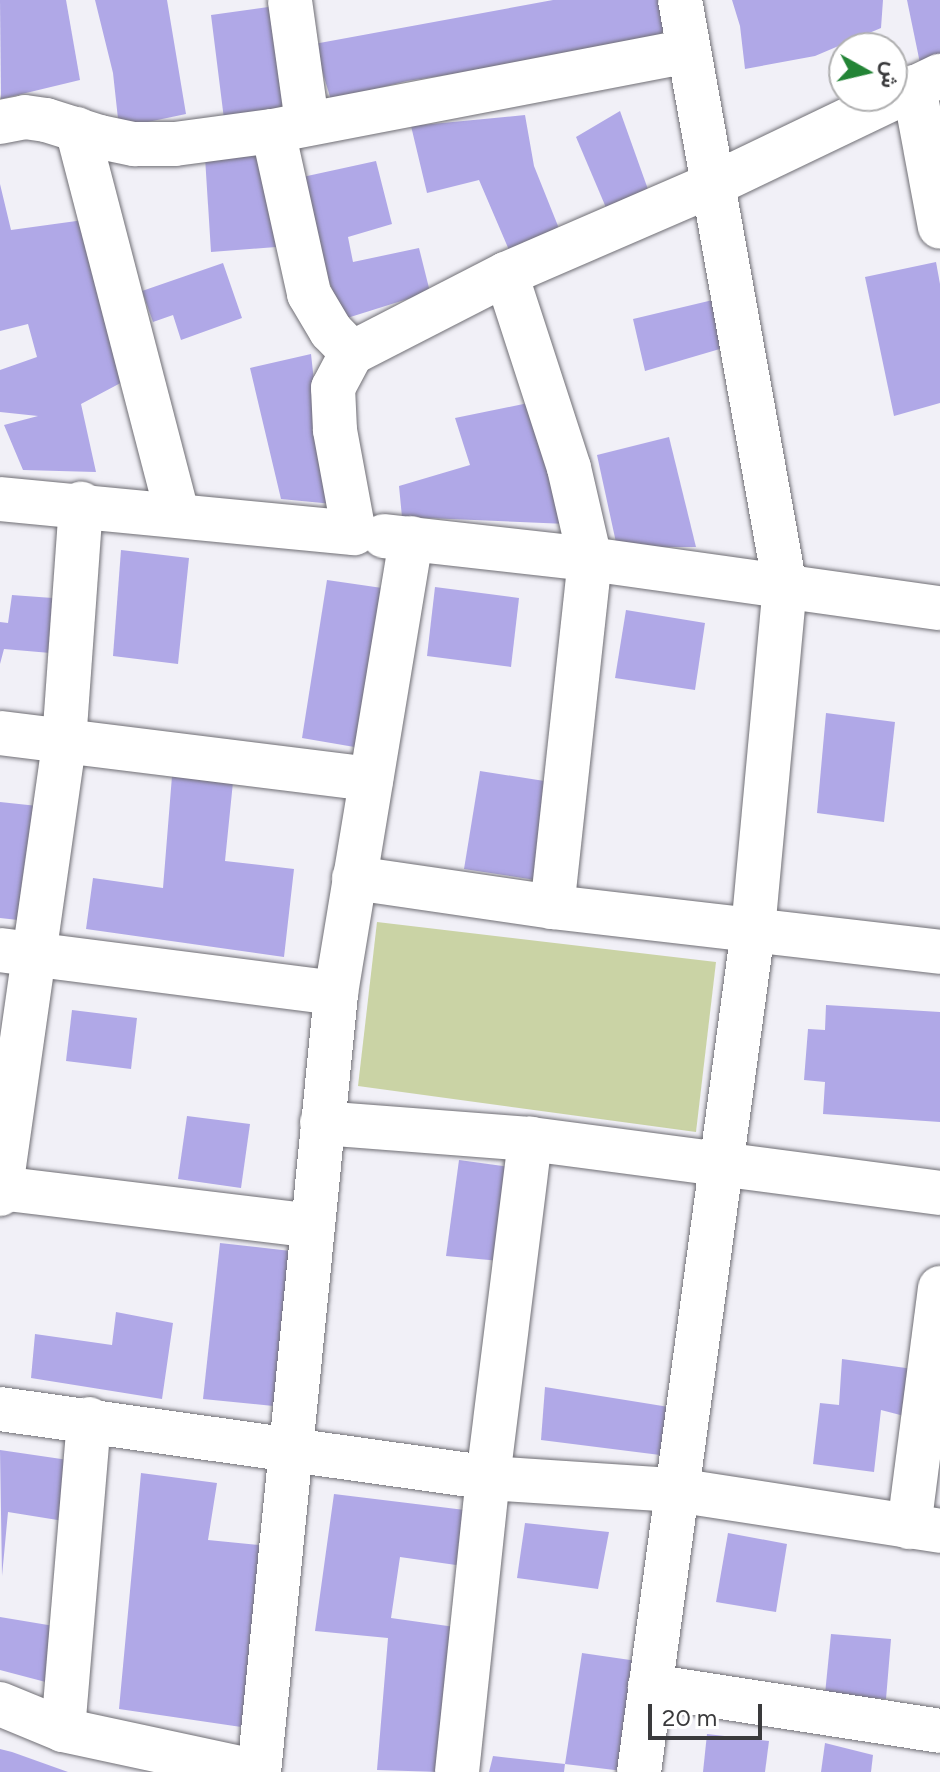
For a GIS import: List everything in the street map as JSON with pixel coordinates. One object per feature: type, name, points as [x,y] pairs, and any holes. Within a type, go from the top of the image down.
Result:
[{"type":"street","points":[[298,0],[290,0],[290,126],[309,294],[331,331],[352,353]]},
{"type":"street","points":[[639,1772],[718,1165],[753,930],[785,587],[680,0]]},
{"type":"street","points":[[0,122],[25,117],[134,144],[175,144],[290,126],[688,51]]},
{"type":"street","points":[[354,533],[335,430],[333,388],[352,353],[506,274],[712,185],[927,81],[940,227]]},
{"type":"street","points":[[77,129],[177,514]]},
{"type":"street","points":[[506,274],[569,468],[590,559],[552,907]]},
{"type":"street","points":[[0,499],[81,504],[411,538],[590,559],[940,608]]},
{"type":"street","points":[[81,504],[64,742],[17,953],[0,1190],[313,1226]]},
{"type":"street","points":[[0,1704],[63,1730],[259,1772],[336,993],[411,538]]},
{"type":"street","points":[[0,733],[371,779]]},
{"type":"street","points":[[354,878],[552,907],[940,952]]},
{"type":"street","points":[[17,953],[336,993]]},
{"type":"street","points":[[322,1123],[530,1139],[940,1193]]},
{"type":"street","points":[[457,1772],[488,1478],[530,1139]]},
{"type":"street","points":[[0,1409],[89,1419],[488,1478],[676,1490],[924,1529],[940,1288]]},
{"type":"street","points":[[63,1730],[89,1419]]},
{"type":"street","points":[[650,1686],[940,1731]]},
{"type":"green space","points":[[377,922],[716,962],[696,1132],[358,1086]]},
{"type":"building","points":[[0,0],[66,0],[80,80],[1,99]]},
{"type":"building","points":[[95,0],[167,0],[186,114],[119,128],[113,73]]},
{"type":"building","points":[[553,0],[674,0],[681,40],[407,81],[331,100],[314,44]]},
{"type":"building","points":[[732,0],[883,0],[881,28],[872,32],[828,32],[828,50],[815,56],[745,69],[740,26]]},
{"type":"building","points":[[907,0],[940,0],[940,60],[921,68]]},
{"type":"building","points":[[283,5],[296,110],[224,119],[211,15]]},
{"type":"building","points":[[620,111],[650,195],[607,210],[576,137]]},
{"type":"building","points":[[525,115],[534,166],[560,231],[509,250],[479,180],[427,193],[411,126]]},
{"type":"building","points":[[270,152],[276,247],[211,252],[205,157]]},
{"type":"building","points":[[376,161],[392,224],[348,237],[353,262],[419,248],[430,292],[344,319],[322,264],[298,178]]},
{"type":"building","points":[[0,184],[11,230],[91,219],[130,378],[81,404],[96,472],[23,470],[4,425],[38,416],[0,412],[0,370],[37,357],[28,324],[0,331]]},
{"type":"building","points":[[936,262],[940,284],[940,403],[894,416],[865,277]]},
{"type":"building","points":[[223,263],[242,318],[181,340],[173,315],[153,322],[142,291]]},
{"type":"building","points":[[717,299],[730,346],[645,371],[633,319]]},
{"type":"building","points":[[311,354],[319,426],[333,504],[281,499],[250,368]]},
{"type":"building","points":[[533,402],[567,524],[402,517],[399,486],[470,465],[455,418]]},
{"type":"building","points":[[669,437],[696,547],[617,547],[597,455]]},
{"type":"building","points":[[121,550],[189,558],[178,664],[113,656]]},
{"type":"building","points":[[327,580],[389,589],[366,749],[302,738]]},
{"type":"building","points":[[435,587],[519,598],[511,667],[427,656]]},
{"type":"building","points":[[12,595],[66,599],[62,654],[4,649],[0,664],[0,622],[8,623]]},
{"type":"building","points":[[626,610],[705,623],[695,690],[615,678]]},
{"type":"building","points":[[826,713],[895,722],[884,822],[817,813]]},
{"type":"building","points":[[480,771],[557,783],[542,881],[464,869]]},
{"type":"building","points":[[172,776],[233,782],[225,861],[294,869],[284,957],[86,929],[93,878],[163,888]]},
{"type":"building","points":[[0,802],[47,807],[36,922],[0,918]]},
{"type":"building","points":[[826,1005],[940,1012],[940,1122],[823,1114],[825,1082],[804,1080],[808,1029],[825,1030]]},
{"type":"building","points":[[72,1010],[137,1018],[131,1069],[66,1061]]},
{"type":"building","points":[[187,1116],[250,1124],[241,1188],[178,1179]]},
{"type":"building","points":[[459,1160],[510,1167],[500,1261],[446,1256]]},
{"type":"building","points":[[220,1243],[299,1252],[283,1407],[203,1399]]},
{"type":"building","points":[[116,1312],[173,1323],[162,1399],[31,1378],[35,1334],[112,1345]]},
{"type":"building","points":[[842,1359],[920,1370],[912,1418],[881,1410],[874,1472],[813,1464],[820,1403],[839,1405]]},
{"type":"building","points":[[545,1387],[675,1408],[668,1456],[541,1440]]},
{"type":"building","points":[[0,1450],[75,1461],[70,1522],[8,1512],[2,1576]]},
{"type":"building","points":[[141,1473],[217,1483],[208,1540],[268,1546],[248,1728],[119,1709]]},
{"type":"building","points":[[334,1494],[473,1511],[463,1566],[400,1557],[391,1618],[455,1627],[439,1772],[377,1770],[388,1638],[315,1631]]},
{"type":"building","points":[[525,1523],[609,1532],[598,1589],[517,1578]]},
{"type":"building","points":[[728,1533],[787,1544],[776,1612],[716,1602]]},
{"type":"building","points":[[0,1617],[60,1627],[57,1685],[0,1670]]},
{"type":"building","points":[[831,1634],[891,1639],[886,1699],[825,1694]]},
{"type":"building","points":[[582,1653],[644,1662],[631,1772],[565,1764]]},
{"type":"building","points":[[707,1734],[769,1741],[765,1772],[703,1772]]},
{"type":"building","points":[[825,1743],[873,1755],[871,1772],[821,1772]]},
{"type":"building","points":[[0,1749],[12,1752],[68,1772],[0,1772]]},
{"type":"building","points":[[493,1756],[565,1764],[564,1772],[489,1772]]}]
